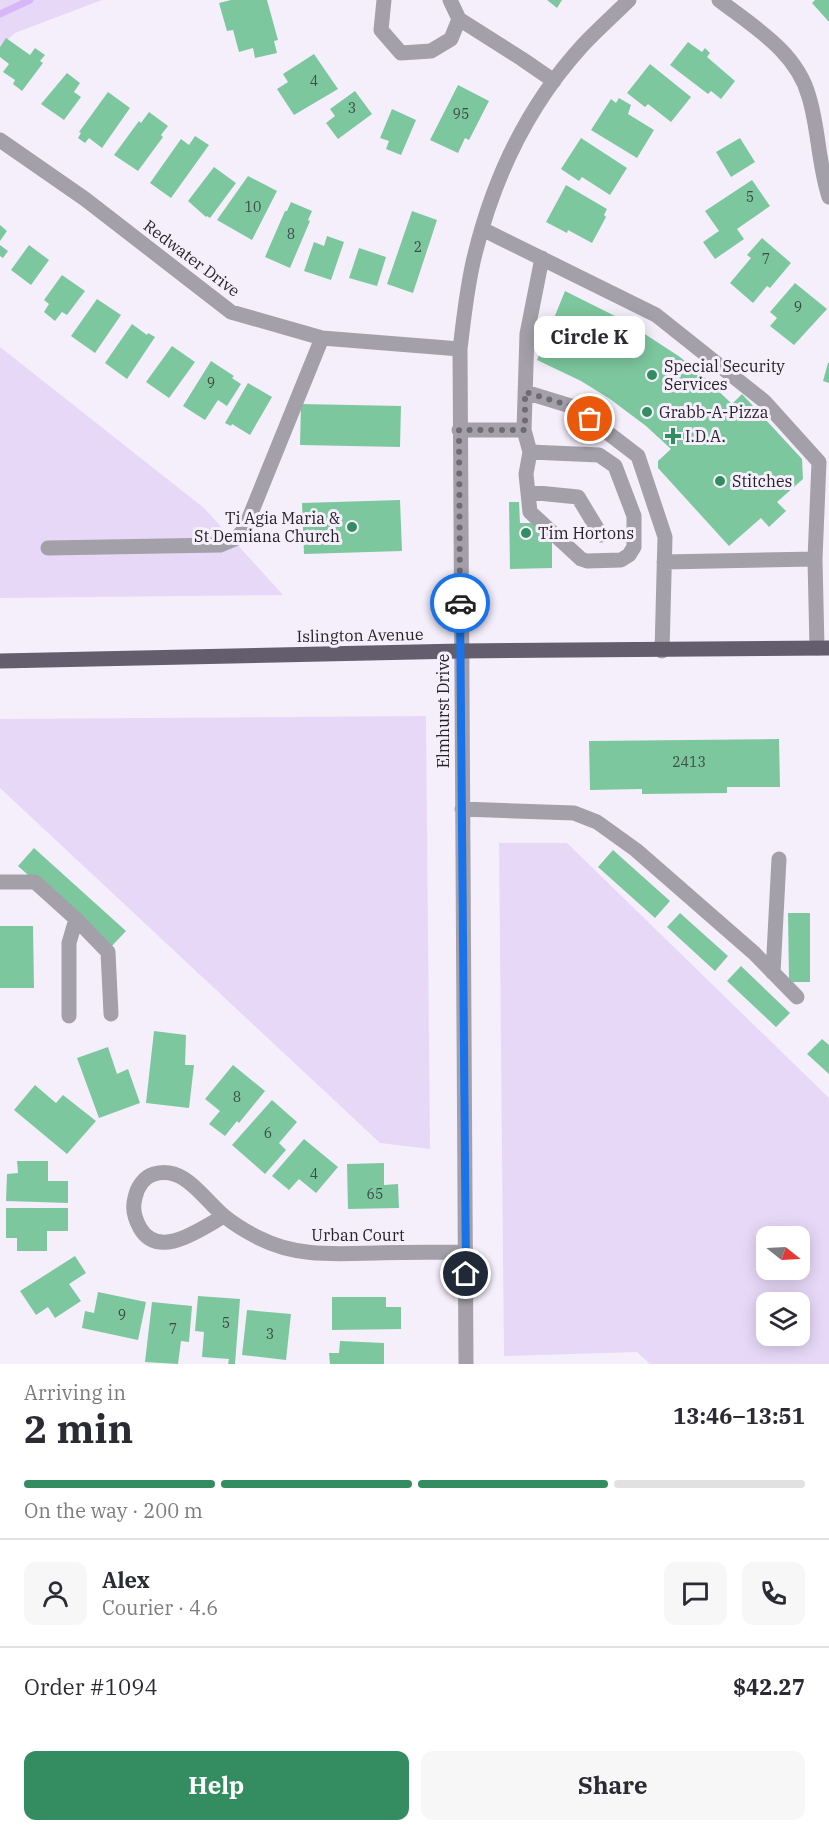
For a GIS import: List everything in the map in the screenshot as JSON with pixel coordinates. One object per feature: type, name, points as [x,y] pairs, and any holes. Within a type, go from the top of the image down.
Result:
[{"type":"main road","name":"Islington Avenue","points":[[0,661],[461,651],[823,648]]},
{"type":"street","points":[[384,0],[381,30],[401,53],[431,51],[451,39],[459,19]]},
{"type":"street","points":[[450,0],[459,19],[554,81]]},
{"type":"street","name":"Elmhurst Drive","points":[[466,1364],[460,349],[474,256],[503,167],[524,126],[554,81],[583,45],[629,0]]},
{"type":"street","points":[[719,0],[781,48],[799,71],[809,96],[821,173],[829,197]]},
{"type":"street","name":"Redwater Drive","points":[[0,140],[85,200],[231,312],[322,338],[460,349]]},
{"type":"street","points":[[482,228],[656,315],[764,401],[819,462],[816,559],[823,648]]},
{"type":"street","points":[[530,452],[599,455],[615,466],[634,516],[634,547],[629,555],[621,560],[587,561],[581,559],[530,512],[526,474],[530,452],[525,430],[527,334],[542,258]]},
{"type":"street","points":[[48,548],[220,545],[237,538],[245,528],[322,338]]},
{"type":"street","points":[[525,392],[574,407],[638,456],[665,537],[662,651]]},
{"type":"street","points":[[459,430],[525,430]]},
{"type":"street","points":[[528,492],[578,497],[601,535]]},
{"type":"street","points":[[664,562],[816,559]]},
{"type":"street","points":[[462,809],[574,813],[597,822],[636,850],[754,953],[797,997]]},
{"type":"street","points":[[773,973],[780,859]]},
{"type":"street","points":[[0,882],[35,882],[108,952],[111,1014]]},
{"type":"street","points":[[69,1016],[69,943],[76,919]]},
{"type":"street","name":"Urban Court","points":[[224,1216],[181,1240],[160,1242],[150,1238],[142,1231],[134,1213],[135,1196],[143,1181],[150,1175],[170,1173],[188,1180],[224,1216],[257,1237],[297,1252],[314,1254],[466,1252]]},
{"type":"shaded area","points":[[0,0],[102,0],[15,33],[0,46]]},
{"type":"shaded area","points":[[0,347],[204,508],[283,595],[0,598]]},
{"type":"shaded area","points":[[426,716],[430,1149],[380,1143],[0,788],[0,719]]},
{"type":"shaded area","points":[[499,843],[567,843],[829,1098],[829,1364],[650,1364],[637,1352],[504,1356]]},
{"type":"building","points":[[231,0],[267,0],[278,40],[274,41],[277,53],[255,58],[253,48],[239,52],[233,30],[227,31],[219,3]]},
{"type":"building","points":[[547,0],[562,0],[557,8]]},
{"type":"building","points":[[815,0],[829,0],[829,22],[812,3]]},
{"type":"building","points":[[6,38],[30,55],[35,48],[45,55],[40,61],[43,63],[22,91],[13,84],[15,80],[3,72],[9,64],[0,57],[0,47]]},
{"type":"building","points":[[688,42],[702,52],[705,48],[710,53],[707,57],[735,81],[721,99],[711,91],[708,94],[670,65]]},
{"type":"building","points":[[314,54],[338,89],[294,115],[277,89],[288,82],[283,74]]},
{"type":"building","points":[[650,64],[691,97],[671,122],[648,104],[645,107],[627,93]]},
{"type":"building","points":[[67,73],[80,83],[74,92],[81,97],[64,120],[41,104]]},
{"type":"building","points":[[458,85],[489,101],[469,140],[465,138],[458,153],[430,140]]},
{"type":"building","points":[[355,91],[372,114],[338,139],[326,123],[335,116],[330,109]]},
{"type":"building","points":[[108,92],[130,108],[102,148],[89,138],[85,143],[78,138],[81,133],[79,132]]},
{"type":"building","points":[[619,98],[631,105],[628,114],[654,130],[637,158],[591,130],[611,99],[616,103]]},
{"type":"building","points":[[392,109],[416,120],[401,155],[386,149],[389,141],[380,138]]},
{"type":"building","points":[[149,112],[168,126],[161,135],[163,137],[138,171],[114,155],[139,121],[141,123]]},
{"type":"building","points":[[195,136],[209,145],[171,198],[150,183],[181,139],[189,145]]},
{"type":"building","points":[[581,138],[627,168],[610,195],[582,177],[579,181],[561,169]]},
{"type":"building","points":[[740,138],[755,162],[731,177],[716,152]]},
{"type":"building","points":[[214,167],[236,183],[210,218],[188,201]]},
{"type":"building","points":[[248,176],[277,191],[252,240],[217,220]]},
{"type":"building","points":[[752,180],[770,206],[737,229],[744,239],[715,259],[703,242],[719,231],[705,211]]},
{"type":"building","points":[[566,185],[607,209],[604,215],[606,217],[592,243],[568,230],[567,233],[546,222]]},
{"type":"building","points":[[291,202],[312,211],[290,268],[265,257]]},
{"type":"building","points":[[412,211],[437,220],[413,293],[387,284]]},
{"type":"building","points":[[0,225],[7,231],[0,241]]},
{"type":"building","points":[[327,236],[344,242],[331,280],[304,271],[314,242],[324,246]]},
{"type":"building","points":[[762,238],[791,263],[770,288],[767,286],[753,303],[730,283],[751,258],[747,255]]},
{"type":"building","points":[[0,245],[8,251],[3,258],[0,256]]},
{"type":"building","points":[[29,245],[49,260],[31,285],[11,270]]},
{"type":"building","points":[[359,248],[386,257],[377,286],[349,278]]},
{"type":"building","points":[[62,275],[85,291],[67,315],[62,312],[55,321],[44,312],[49,304],[44,300]]},
{"type":"building","points":[[795,283],[827,309],[794,345],[770,326],[777,318],[770,312]]},
{"type":"building","points":[[565,291],[625,321],[680,357],[732,404],[742,394],[802,459],[803,479],[777,502],[786,511],[769,527],[761,518],[729,546],[658,468],[658,461],[671,449],[646,426],[610,399],[581,381],[537,360]]},
{"type":"building","points":[[97,299],[121,315],[95,353],[71,336]]},
{"type":"building","points":[[132,324],[147,335],[148,333],[155,337],[127,379],[105,363]]},
{"type":"building","points":[[172,346],[195,362],[169,398],[146,382]]},
{"type":"building","points":[[211,361],[234,376],[232,378],[241,384],[227,406],[218,400],[205,420],[183,406]]},
{"type":"building","points":[[829,363],[829,383],[823,381]]},
{"type":"building","points":[[248,383],[272,397],[250,435],[232,424],[231,426],[225,423]]},
{"type":"building","points":[[301,404],[401,406],[400,447],[300,445]]},
{"type":"building","name":"Ti Agia Maria & St Demiana Church","points":[[400,500],[402,551],[304,554],[302,503]]},
{"type":"building","name":"Tim Hortons","points":[[509,502],[519,502],[520,523],[532,523],[552,542],[552,568],[510,569]]},
{"type":"building","points":[[779,739],[780,787],[727,787],[727,793],[642,794],[642,789],[590,790],[589,741]]},
{"type":"building","points":[[34,848],[126,931],[110,948],[18,866]]},
{"type":"building","points":[[613,850],[670,901],[655,918],[598,867]]},
{"type":"building","points":[[680,913],[728,956],[715,971],[667,927]]},
{"type":"building","points":[[788,913],[810,913],[810,982],[789,982]]},
{"type":"building","points":[[0,926],[33,926],[34,988],[0,988]]},
{"type":"building","points":[[741,966],[790,1013],[776,1027],[727,981]]},
{"type":"building","points":[[154,1031],[186,1035],[185,1065],[194,1065],[189,1108],[146,1103]]},
{"type":"building","points":[[822,1039],[829,1045],[829,1074],[807,1054]]},
{"type":"building","points":[[108,1047],[117,1074],[128,1069],[140,1103],[99,1118],[77,1058]]},
{"type":"building","points":[[233,1065],[265,1091],[239,1123],[237,1121],[225,1136],[209,1124],[220,1111],[205,1099]]},
{"type":"building","points":[[35,1085],[56,1103],[63,1095],[96,1121],[67,1154],[14,1110]]},
{"type":"building","points":[[272,1100],[297,1122],[279,1143],[286,1150],[265,1174],[232,1145]]},
{"type":"building","points":[[304,1139],[338,1167],[316,1193],[299,1179],[289,1190],[272,1176]]},
{"type":"building","points":[[17,1161],[48,1161],[48,1181],[68,1181],[68,1203],[6,1201],[7,1174],[18,1173]]},
{"type":"building","points":[[384,1163],[384,1185],[398,1184],[399,1208],[348,1209],[347,1164]]},
{"type":"building","points":[[6,1208],[68,1208],[68,1231],[47,1231],[47,1251],[17,1251],[17,1238],[6,1238]]},
{"type":"building","points":[[75,1256],[86,1273],[69,1284],[81,1301],[55,1318],[48,1307],[36,1315],[20,1291]]},
{"type":"building","points":[[98,1292],[146,1302],[138,1340],[82,1328],[85,1311],[94,1313]]},
{"type":"building","points":[[198,1296],[240,1299],[235,1364],[228,1364],[229,1359],[202,1357],[204,1332],[195,1331]]},
{"type":"building","points":[[332,1297],[386,1297],[386,1307],[401,1307],[401,1329],[332,1330]]},
{"type":"building","points":[[152,1302],[192,1306],[189,1342],[181,1341],[178,1364],[145,1362]]},
{"type":"building","points":[[247,1310],[291,1314],[286,1360],[242,1355]]},
{"type":"building","points":[[340,1341],[384,1343],[384,1364],[330,1364],[329,1353],[339,1353]]},
{"type":"waterway","points":[[0,14],[30,0]]},
{"type":"way so far","points":[[460,603],[459,430],[525,430],[525,392],[574,407],[590,419]]},
{"type":"place","name":"Special Security Services","points":[[652,375]]},
{"type":"place","name":"Grabb-A-Pizza","points":[[647,412]]},
{"type":"place","name":"Circle K","points":[[590,419]]},
{"type":"place","name":"I.D.A.","points":[[673,436]]},
{"type":"place","name":"Stitches","points":[[720,481]]},
{"type":"place","name":"Ti Agia Maria & St Demiana Church","points":[[352,527]]},
{"type":"place","name":"Tim Hortons","points":[[526,533]]},
{"type":"route","points":[[460,603],[466,1274]]}]
